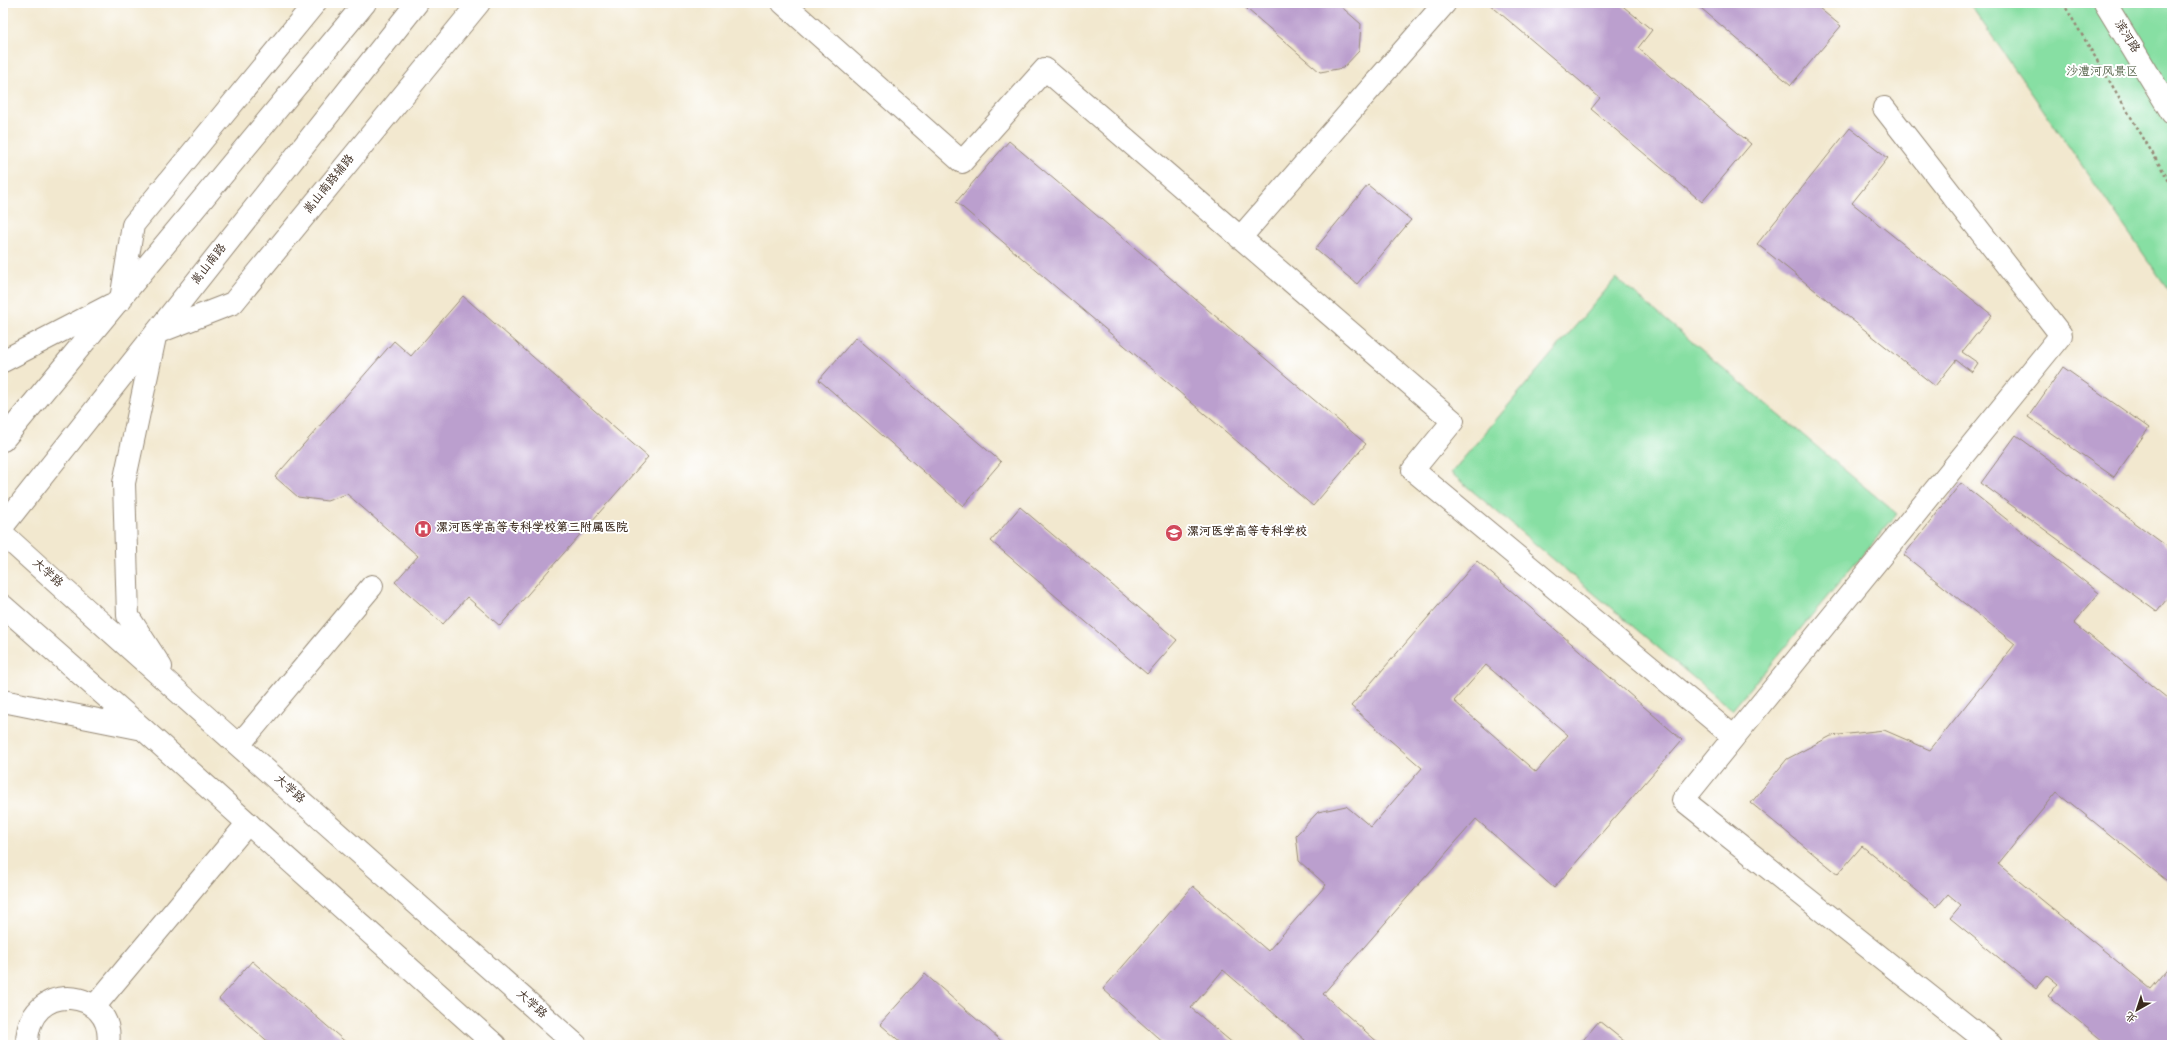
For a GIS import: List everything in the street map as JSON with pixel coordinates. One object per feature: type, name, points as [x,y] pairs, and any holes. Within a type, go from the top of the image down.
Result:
[{"type":"street","points":[[121,300],[133,225],[315,3]]},
{"type":"street","points":[[3,440],[121,300],[365,3]]},
{"type":"street","name":"嵩山南路","points":[[3,526],[418,3]]},
{"type":"street","name":"嵩山南路辅路","points":[[156,333],[233,303],[479,3]]},
{"type":"street","points":[[783,3],[962,162],[1045,69],[1453,422],[1413,470],[1734,737]]},
{"type":"street","points":[[1240,238],[1445,3]]},
{"type":"street","name":"滨河路","points":[[2105,3],[2172,113]]},
{"type":"street","points":[[1884,108],[2061,335],[1683,800],[1991,1045]]},
{"type":"street","points":[[3,361],[121,300]]},
{"type":"street","points":[[156,333],[124,483],[128,616],[178,694]]},
{"type":"street","name":"大学路","points":[[3,534],[178,694],[239,745],[576,1045]]},
{"type":"street","points":[[239,745],[372,586]]},
{"type":"street","points":[[3,606],[144,729],[496,1045]]},
{"type":"street","points":[[3,700],[144,729]]},
{"type":"street","points":[[94,1007],[248,823]]},
{"type":"street","points":[[27,1045],[27,1033],[31,1020],[39,1008],[50,1001],[64,997],[77,998],[94,1007],[107,1024],[109,1038],[108,1045]]},
{"type":"path","points":[[2064,3],[2172,186]]},
{"type":"green space","name":"沙澧河风景区","points":[[1969,3],[2172,3],[2172,295]]},
{"type":"green space","points":[[1616,278],[1897,514],[1732,710],[1451,473]]},
{"type":"building","points":[[1240,3],[1337,3],[1361,24],[1359,51],[1343,68],[1320,72]]},
{"type":"building","points":[[1488,3],[1619,3],[1652,30],[1638,48],[1751,144],[1702,202],[1591,109],[1600,98]]},
{"type":"building","points":[[1695,3],[1813,3],[1841,26],[1791,85]]},
{"type":"building","points":[[1850,128],[1888,158],[1852,203],[1992,315],[1962,352],[1978,363],[1972,372],[1956,360],[1935,386],[1757,244]]},
{"type":"building","points":[[1009,141],[1366,444],[1313,506],[956,202]]},
{"type":"building","points":[[1368,185],[1411,220],[1357,284],[1315,249]]},
{"type":"building","points":[[463,296],[648,457],[500,626],[467,597],[443,624],[395,582],[418,556],[347,494],[327,501],[298,497],[275,477],[394,341],[411,356]]},
{"type":"building","points":[[856,337],[1001,462],[963,506],[819,380]]},
{"type":"building","points":[[2063,367],[2149,428],[2114,477],[2028,417]]},
{"type":"building","points":[[2016,435],[2172,550],[2172,592],[2157,612],[1981,483]]},
{"type":"building","points":[[1961,483],[2099,593],[2074,623],[2172,702],[2172,885],[2057,792],[1998,864],[2151,989],[2172,964],[2172,1045],[2108,1045],[2048,996],[2058,984],[2047,975],[2036,988],[1950,918],[1961,905],[1948,894],[1937,907],[1862,846],[1838,874],[1751,803],[1787,759],[1831,736],[1884,730],[1930,750],[2015,644],[1904,555]]},
{"type":"building","points":[[1020,507],[1177,640],[1147,674],[991,541]]},
{"type":"building","points":[[1477,561],[1682,740],[1554,888],[1476,819],[1323,994],[1381,1045],[1301,1045],[1305,1040],[1223,970],[1191,1008],[1235,1045],[1166,1045],[1103,989],[1193,886],[1268,951],[1326,885],[1299,861],[1296,835],[1318,812],[1346,806],[1371,827],[1422,768],[1351,706]],"holes":[[[1486,665],[1568,735],[1536,772],[1454,701]]]},
{"type":"building","points":[[252,961],[349,1045],[272,1045],[219,999]]},
{"type":"building","points":[[925,974],[1006,1045],[904,1045],[880,1024]]},
{"type":"building","points":[[1599,1021],[1629,1045],[1579,1045]]},
{"type":"place","name":"漯河医学高等专科学校第三附属医院","points":[[423,529]]},
{"type":"place","name":"漯河医学高等专科学校","points":[[1174,533]]}]
